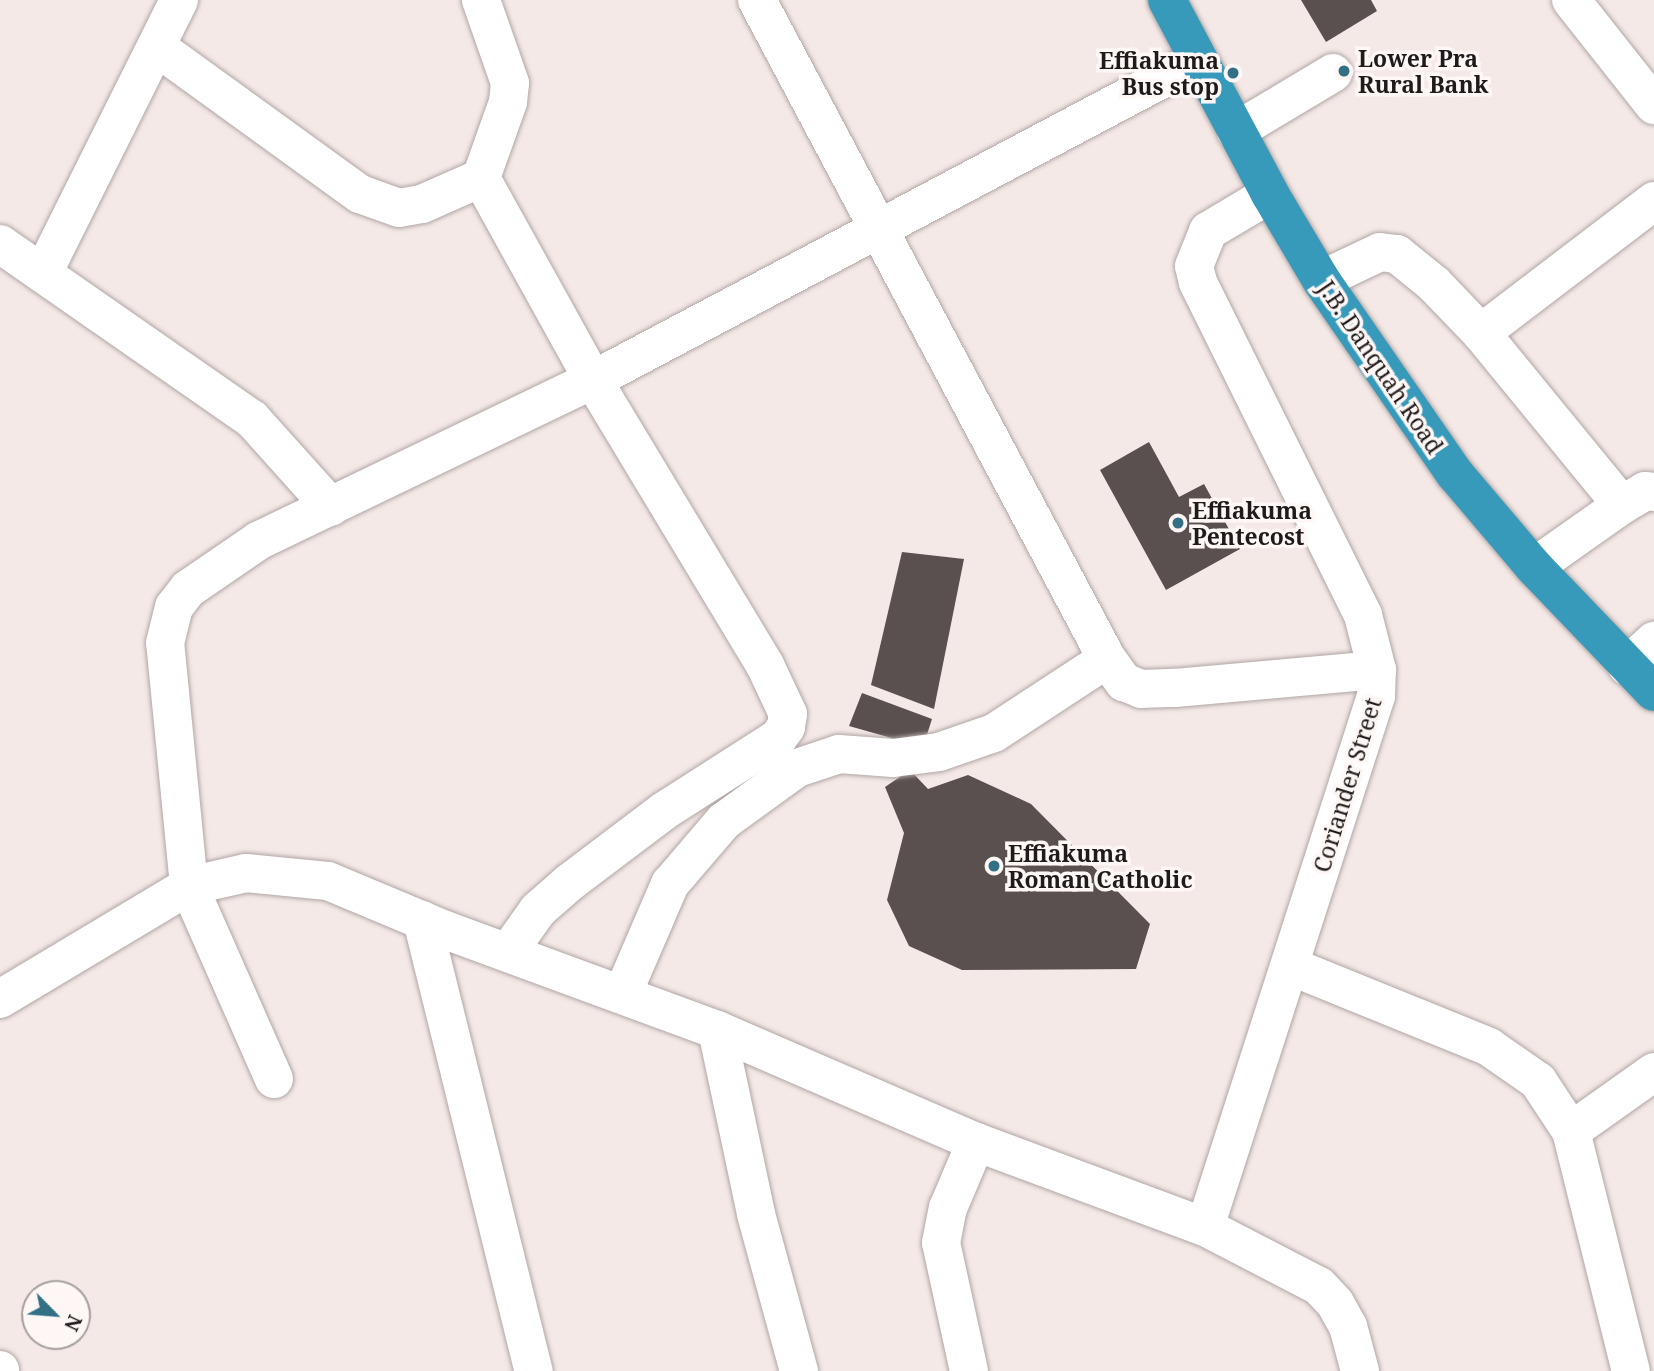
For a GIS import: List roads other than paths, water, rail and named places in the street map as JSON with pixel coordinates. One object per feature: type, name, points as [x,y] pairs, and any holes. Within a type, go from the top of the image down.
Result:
[{"type":"highway","name":"J.B. Danquah Road","points":[[1167,0],[1270,194],[1321,280],[1455,474],[1534,567],[1645,666]]},
{"type":"street","points":[[43,273],[158,48],[179,0]]},
{"type":"street","points":[[158,48],[377,202],[399,208],[422,204],[481,178],[508,102],[510,83],[481,0]]},
{"type":"street","points":[[757,0],[1107,659],[1124,682],[1141,689],[1377,670]]},
{"type":"street","points":[[1571,0],[1654,106]]},
{"type":"street","points":[[274,1079],[189,886],[165,643],[174,607],[208,572],[258,541],[593,380],[879,226],[1198,60]]},
{"type":"street","points":[[1236,131],[1333,73]]},
{"type":"street","points":[[481,178],[593,380],[765,664],[788,714],[786,727],[778,738],[664,811],[570,882],[538,910],[509,951]]},
{"type":"street","name":"Coriander Street","points":[[1205,1227],[1365,742],[1377,696],[1377,670],[1363,615],[1198,282],[1194,266],[1208,231],[1270,194]]},
{"type":"street","points":[[1481,333],[1654,201]]},
{"type":"street","points":[[0,244],[252,419],[331,507]]},
{"type":"street","points":[[1321,280],[1362,259],[1390,251],[1434,284],[1638,499],[1534,567]]},
{"type":"street","points":[[623,993],[670,884],[724,821],[797,768],[839,754],[893,758],[939,752],[994,733],[1107,659]]},
{"type":"street","points":[[786,727],[839,754]]},
{"type":"street","points":[[0,999],[189,886],[247,873],[314,878],[623,993],[717,1030],[976,1142],[1205,1227],[1319,1286],[1335,1303],[1348,1326],[1360,1371]]},
{"type":"street","points":[[422,920],[534,1371]]},
{"type":"street","points":[[1290,966],[1509,1058],[1538,1081],[1571,1131],[1630,1371]]},
{"type":"street","points":[[717,1030],[756,1214],[799,1371]]},
{"type":"street","points":[[1571,1131],[1654,1072]]},
{"type":"street","points":[[969,1371],[941,1243],[948,1208],[976,1142]]},
{"type":"place","name":"Lower Pra Rural Bank","points":[[1344,71]]},
{"type":"place","name":"Effiakuma Bus stop","points":[[1233,73]]},
{"type":"place","name":"Effiakuma Pentecost","points":[[1178,523]]},
{"type":"place","name":"Effiakuma Roman Catholic","points":[[994,866]]}]
